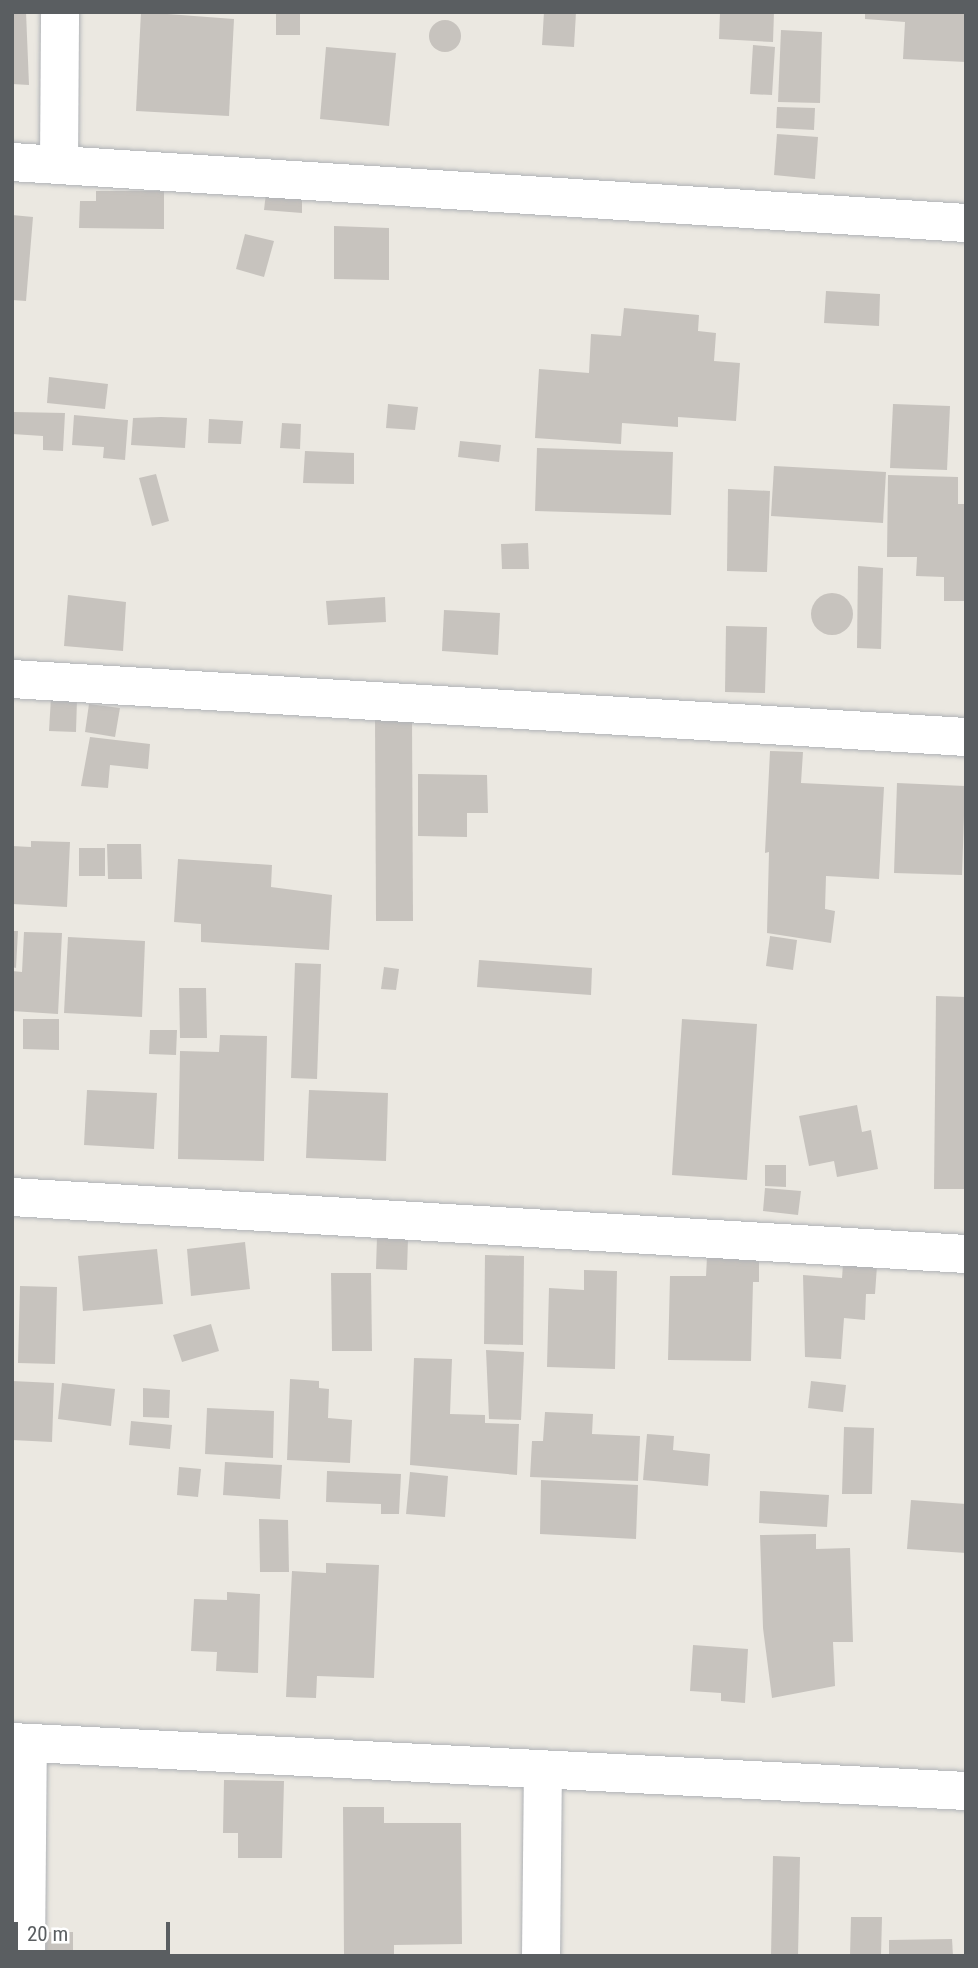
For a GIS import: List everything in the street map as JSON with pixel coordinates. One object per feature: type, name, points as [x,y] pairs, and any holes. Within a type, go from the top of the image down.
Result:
[{"type":"street","points":[[59,164],[60,12]]},
{"type":"street","points":[[12,162],[966,223]]},
{"type":"street","points":[[12,679],[966,737]]},
{"type":"street","points":[[12,1196],[966,1254]]},
{"type":"street","points":[[26,1956],[20,1743],[966,1791]]},
{"type":"street","points":[[541,1956],[543,1770]]},
{"type":"building","points":[[12,12],[26,12],[29,85],[12,84]]},
{"type":"building","points":[[141,12],[234,19],[229,116],[136,111]]},
{"type":"building","points":[[276,12],[300,12],[300,35],[276,35]]},
{"type":"building","points":[[544,12],[576,12],[574,47],[542,45]]},
{"type":"building","points":[[720,12],[774,12],[773,42],[719,39]]},
{"type":"building","points":[[865,12],[966,12],[966,62],[903,59],[905,22],[865,19]]},
{"type":"building","points":[[445,20],[456,25],[461,36],[456,47],[445,52],[434,47],[429,36],[434,25]]},
{"type":"building","points":[[781,30],[822,32],[820,103],[778,102]]},
{"type":"building","points":[[753,45],[775,47],[772,95],[750,94]]},
{"type":"building","points":[[326,47],[396,53],[389,126],[320,119]]},
{"type":"building","points":[[777,107],[815,108],[814,130],[776,128]]},
{"type":"building","points":[[777,134],[818,137],[815,179],[774,175]]},
{"type":"building","points":[[96,191],[164,191],[164,229],[79,228],[80,201],[96,201]]},
{"type":"building","points":[[266,193],[302,195],[302,213],[264,210]]},
{"type":"building","points":[[12,215],[33,217],[26,301],[12,300]]},
{"type":"building","points":[[334,226],[389,228],[389,280],[334,279]]},
{"type":"building","points":[[245,234],[274,241],[264,277],[236,269]]},
{"type":"building","points":[[826,291],[880,294],[879,326],[824,323]]},
{"type":"building","points":[[624,308],[699,315],[698,331],[716,333],[714,361],[740,363],[736,421],[678,417],[678,427],[622,423],[621,444],[535,438],[539,369],[589,373],[591,334],[621,336]]},
{"type":"building","points":[[49,377],[108,384],[105,409],[47,403]]},
{"type":"building","points":[[388,404],[418,407],[415,430],[386,428]]},
{"type":"building","points":[[893,404],[950,406],[947,470],[890,468]]},
{"type":"building","points":[[12,412],[65,413],[63,451],[43,450],[43,436],[12,434]]},
{"type":"building","points":[[74,415],[128,420],[125,460],[103,458],[104,447],[72,445]]},
{"type":"building","points":[[133,418],[187,418],[185,448],[131,445]]},
{"type":"building","points":[[209,419],[243,421],[241,444],[208,443]]},
{"type":"building","points":[[282,423],[301,424],[300,449],[280,448]]},
{"type":"building","points":[[460,441],[501,445],[499,462],[458,457]]},
{"type":"building","points":[[537,448],[673,452],[671,515],[535,511]]},
{"type":"building","points":[[305,451],[354,453],[354,484],[303,483]]},
{"type":"building","points":[[774,466],[886,472],[883,523],[771,516]]},
{"type":"building","points":[[156,474],[169,521],[152,526],[139,478]]},
{"type":"building","points":[[888,475],[958,477],[958,504],[966,504],[966,601],[944,601],[944,577],[916,576],[917,557],[887,557]]},
{"type":"building","points":[[728,489],[770,491],[767,572],[727,571]]},
{"type":"building","points":[[528,543],[529,569],[502,569],[501,544]]},
{"type":"building","points":[[858,566],[883,568],[881,649],[857,648]]},
{"type":"building","points":[[832,593],[847,599],[853,614],[847,629],[832,635],[817,629],[811,614],[817,599]]},
{"type":"building","points":[[68,595],[126,602],[123,651],[64,646]]},
{"type":"building","points":[[385,597],[386,622],[328,625],[326,601]]},
{"type":"building","points":[[444,610],[500,613],[498,655],[442,651]]},
{"type":"building","points":[[726,626],[767,627],[765,693],[725,692]]},
{"type":"building","points":[[51,697],[77,699],[76,732],[49,731]]},
{"type":"building","points":[[89,704],[120,708],[115,737],[85,732]]},
{"type":"building","points":[[412,716],[413,921],[376,921],[375,717]]},
{"type":"building","points":[[90,737],[150,744],[148,769],[110,765],[108,788],[81,786]]},
{"type":"building","points":[[770,751],[803,752],[801,783],[884,787],[879,879],[826,876],[825,909],[835,911],[831,943],[767,933],[769,852],[765,853]]},
{"type":"building","points":[[418,774],[487,775],[488,813],[467,813],[467,837],[418,836]]},
{"type":"building","points":[[897,783],[965,786],[962,875],[894,873]]},
{"type":"building","points":[[31,841],[70,842],[67,907],[12,904],[12,846],[31,847]]},
{"type":"building","points":[[107,844],[141,844],[142,879],[108,879]]},
{"type":"building","points":[[79,848],[105,848],[105,876],[79,876]]},
{"type":"building","points":[[178,859],[272,865],[271,887],[332,895],[329,950],[201,942],[201,924],[174,922]]},
{"type":"building","points":[[12,931],[18,931],[16,968],[12,967]]},
{"type":"building","points":[[24,932],[62,933],[58,1014],[12,1011],[12,971],[22,972]]},
{"type":"building","points":[[770,936],[797,940],[793,970],[766,966]]},
{"type":"building","points":[[68,937],[145,941],[142,1017],[64,1013]]},
{"type":"building","points":[[479,960],[592,968],[591,995],[477,987]]},
{"type":"building","points":[[295,963],[321,964],[317,1079],[291,1078]]},
{"type":"building","points":[[384,967],[399,969],[396,990],[381,989]]},
{"type":"building","points":[[179,988],[206,988],[207,1038],[180,1038]]},
{"type":"building","points":[[936,996],[966,997],[966,1189],[934,1189]]},
{"type":"building","points":[[23,1019],[59,1019],[59,1050],[23,1049]]},
{"type":"building","points":[[682,1019],[757,1024],[747,1180],[672,1175]]},
{"type":"building","points":[[150,1030],[177,1030],[176,1055],[149,1054]]},
{"type":"building","points":[[220,1035],[267,1036],[264,1161],[178,1159],[180,1051],[219,1052]]},
{"type":"building","points":[[87,1090],[157,1093],[154,1149],[84,1145]]},
{"type":"building","points":[[309,1090],[388,1093],[386,1161],[306,1158]]},
{"type":"building","points":[[857,1105],[862,1132],[871,1130],[878,1169],[837,1177],[834,1161],[809,1166],[799,1116]]},
{"type":"building","points":[[765,1165],[786,1165],[786,1187],[765,1186]]},
{"type":"building","points":[[765,1188],[801,1191],[798,1215],[763,1211]]},
{"type":"building","points":[[377,1236],[408,1238],[407,1270],[376,1269]]},
{"type":"building","points":[[245,1242],[250,1289],[191,1296],[187,1249]]},
{"type":"building","points":[[157,1249],[163,1304],[83,1311],[78,1256]]},
{"type":"building","points":[[485,1255],[524,1256],[523,1345],[484,1344]]},
{"type":"building","points":[[707,1257],[759,1258],[759,1282],[753,1282],[751,1361],[668,1360],[670,1276],[706,1276]]},
{"type":"building","points":[[843,1264],[877,1266],[875,1294],[866,1294],[865,1320],[844,1318],[841,1359],[805,1357],[803,1275],[842,1278]]},
{"type":"building","points":[[584,1270],[617,1271],[615,1369],[547,1367],[549,1288],[584,1290]]},
{"type":"building","points":[[331,1273],[371,1273],[372,1351],[332,1351]]},
{"type":"building","points":[[20,1286],[57,1287],[55,1364],[18,1363]]},
{"type":"building","points":[[211,1324],[219,1351],[182,1362],[173,1335]]},
{"type":"building","points":[[486,1350],[524,1352],[521,1420],[489,1419]]},
{"type":"building","points":[[414,1358],[452,1359],[450,1414],[485,1415],[485,1423],[519,1424],[517,1475],[410,1465]]},
{"type":"building","points":[[290,1379],[319,1381],[319,1388],[329,1389],[328,1418],[352,1420],[350,1463],[287,1460]]},
{"type":"building","points":[[12,1381],[54,1383],[52,1442],[12,1440]]},
{"type":"building","points":[[811,1381],[846,1385],[843,1412],[808,1408]]},
{"type":"building","points":[[62,1383],[115,1389],[111,1426],[58,1419]]},
{"type":"building","points":[[143,1388],[170,1390],[169,1418],[143,1417]]},
{"type":"building","points":[[207,1408],[274,1411],[273,1458],[205,1454]]},
{"type":"building","points":[[545,1412],[593,1414],[592,1434],[640,1436],[638,1481],[530,1477],[532,1441],[543,1441]]},
{"type":"building","points":[[131,1421],[172,1425],[170,1449],[129,1445]]},
{"type":"building","points":[[844,1427],[874,1428],[872,1494],[842,1494]]},
{"type":"building","points":[[647,1434],[674,1436],[673,1450],[710,1454],[708,1486],[643,1480]]},
{"type":"building","points":[[225,1462],[282,1465],[280,1499],[223,1495]]},
{"type":"building","points":[[179,1467],[201,1469],[198,1497],[177,1495]]},
{"type":"building","points":[[327,1471],[401,1474],[399,1514],[381,1514],[381,1504],[326,1502]]},
{"type":"building","points":[[410,1472],[448,1476],[445,1517],[406,1514]]},
{"type":"building","points":[[541,1480],[638,1485],[636,1539],[540,1534]]},
{"type":"building","points":[[760,1491],[829,1495],[827,1527],[759,1523]]},
{"type":"building","points":[[911,1500],[966,1504],[966,1553],[907,1549]]},
{"type":"building","points":[[259,1519],[288,1520],[289,1572],[260,1572]]},
{"type":"building","points":[[816,1534],[816,1549],[850,1548],[853,1642],[833,1642],[835,1686],[772,1698],[763,1628],[760,1535]]},
{"type":"building","points":[[326,1563],[379,1565],[374,1678],[317,1676],[316,1698],[286,1697],[292,1571],[326,1573]]},
{"type":"building","points":[[227,1592],[260,1594],[258,1673],[216,1671],[217,1652],[191,1651],[194,1599],[227,1600]]},
{"type":"building","points":[[693,1645],[748,1649],[745,1703],[721,1701],[721,1693],[690,1691]]},
{"type":"building","points":[[224,1780],[284,1781],[282,1858],[238,1858],[238,1833],[223,1833]]},
{"type":"building","points":[[343,1807],[384,1807],[384,1823],[461,1823],[462,1944],[394,1945],[394,1956],[344,1956]]},
{"type":"building","points":[[773,1856],[800,1857],[798,1956],[771,1956]]},
{"type":"building","points":[[851,1917],[882,1917],[881,1956],[850,1956]]},
{"type":"building","points":[[42,1932],[73,1932],[73,1956],[43,1956]]},
{"type":"building","points":[[952,1939],[953,1956],[889,1956],[889,1940]]}]
